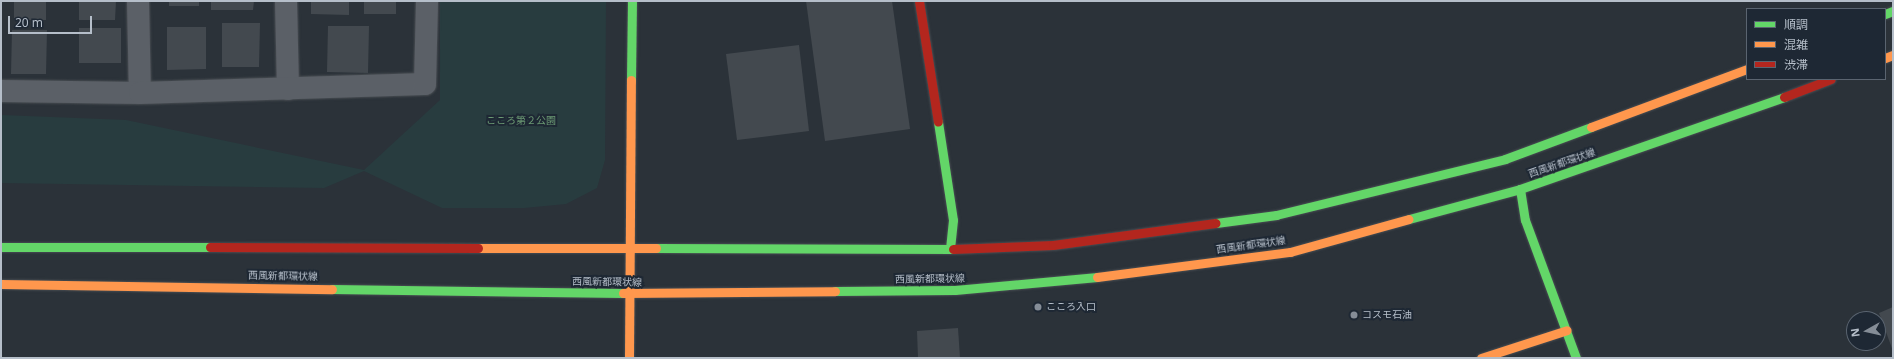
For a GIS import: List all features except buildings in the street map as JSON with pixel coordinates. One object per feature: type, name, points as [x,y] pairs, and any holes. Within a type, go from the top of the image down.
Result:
[{"type":"street","points":[[138,1],[140,93]]},
{"type":"street","points":[[286,1],[288,89]]},
{"type":"street","points":[[1,91],[140,93],[425,84],[427,1]]},
{"type":"street","points":[[629,358],[632,1]]},
{"type":"street","points":[[920,1],[953,220],[950,249]]},
{"type":"street","points":[[1,246],[950,249],[1053,245],[1276,215],[1505,159],[1746,69]]},
{"type":"street","name":"西風新都環状線","points":[[1,284],[629,293],[955,290],[1075,280],[1290,252],[1520,189],[1751,110],[1828,80]]},
{"type":"street","points":[[1520,189],[1525,220],[1567,330],[1576,358]]},
{"type":"street","points":[[1481,358],[1567,330]]},
{"type":"green space","name":"こころ第２公園","points":[[440,1],[606,1],[605,160],[597,188],[566,204],[524,208],[442,208],[364,171],[324,188],[1,183],[1,115],[126,120],[364,170],[440,100]]},
{"type":"traffic: fast","points":[[631,80],[632,1]]},
{"type":"traffic: fast","points":[[1886,14],[1893,11]]},
{"type":"traffic: fast","points":[[1409,219],[1520,189],[1784,97]]},
{"type":"traffic: fast","points":[[938,122],[953,220],[950,249]]},
{"type":"traffic: fast","points":[[1216,223],[1276,215],[1505,159],[1591,127]]},
{"type":"traffic: fast","points":[[1520,189],[1525,220],[1576,358]]},
{"type":"traffic: fast","points":[[1,247],[210,247]]},
{"type":"traffic: fast","points":[[656,248],[953,249]]},
{"type":"traffic: fast","points":[[835,291],[955,290],[1097,277]]},
{"type":"traffic: fast","points":[[332,289],[623,293]]},
{"type":"traffic: slow","points":[[1886,58],[1893,55]]},
{"type":"traffic: slow","points":[[1591,127],[1746,69]]},
{"type":"traffic: slow","points":[[629,358],[631,80]]},
{"type":"traffic: slow","points":[[1097,277],[1290,252],[1409,219]]},
{"type":"traffic: slow","points":[[478,248],[656,248]]},
{"type":"traffic: slow","points":[[1,284],[332,289]]},
{"type":"traffic: slow","points":[[623,293],[835,291]]},
{"type":"traffic: slow","points":[[1481,358],[1567,330]]},
{"type":"traffic: jam","points":[[919,1],[938,122]]},
{"type":"traffic: jam","points":[[1784,97],[1828,80]]},
{"type":"traffic: jam","points":[[953,249],[1053,245],[1216,223]]},
{"type":"traffic: jam","points":[[210,247],[478,248]]},
{"type":"place","name":"こころ入口","points":[[1038,307]]},
{"type":"place","name":"コスモ石油","points":[[1354,315]]}]
